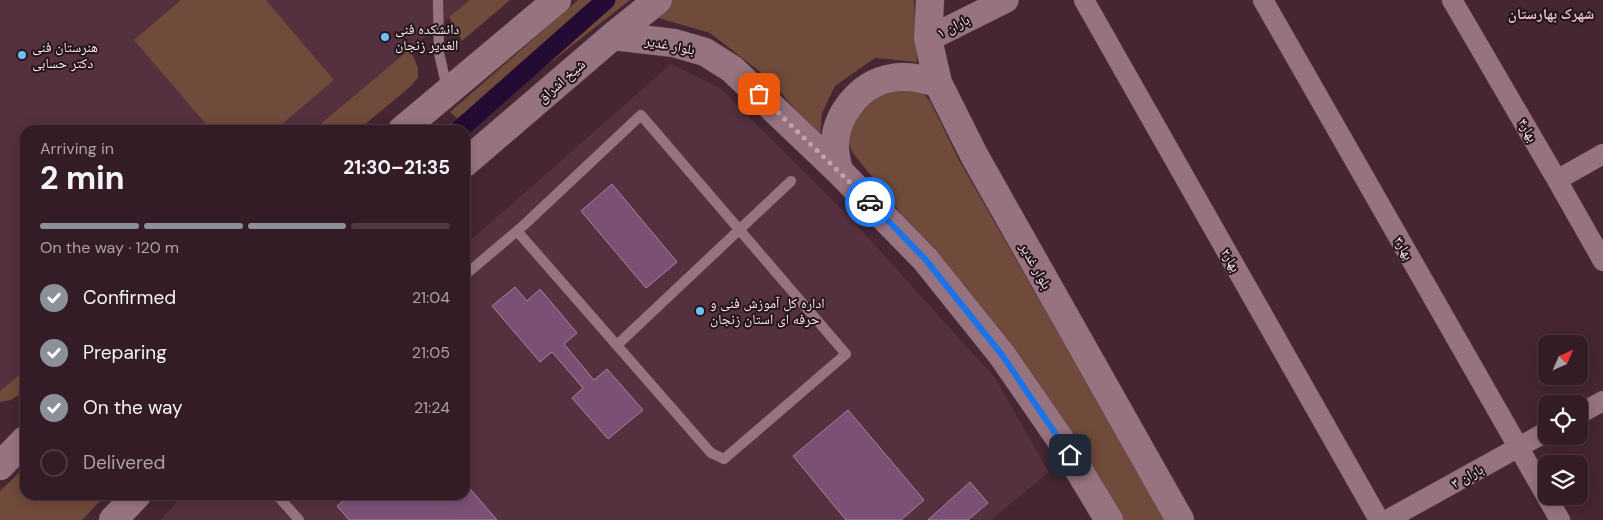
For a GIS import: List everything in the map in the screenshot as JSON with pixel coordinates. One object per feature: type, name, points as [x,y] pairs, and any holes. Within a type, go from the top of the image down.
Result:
[{"type":"main road","points":[[413,125],[448,92],[557,0]]},
{"type":"main road","name":"شیخ اشراق","points":[[470,159],[613,36],[658,0]]},
{"type":"main road","name":"بلوار غدیر","points":[[930,0],[928,39],[938,83],[974,155],[1180,520]]},
{"type":"main road","name":"بلوار غدیر","points":[[613,36],[674,43],[705,52],[732,69],[839,171],[925,259],[1002,355],[1060,439],[1110,520]]},
{"type":"main road","points":[[839,171],[835,147],[839,123],[851,103],[869,87],[891,78],[914,77],[938,83]]},
{"type":"main road","points":[[0,466],[15,441]]},
{"type":"main road","points":[[112,520],[132,500]]},
{"type":"street","name":"باران ۱","points":[[928,39],[1006,0]]},
{"type":"street","name":"بهار۲","points":[[1084,0],[1379,520]]},
{"type":"street","name":"بهار۳","points":[[1263,0],[1560,520]]},
{"type":"street","name":"بهار۴","points":[[1452,0],[1603,262]]},
{"type":"street","points":[[1557,180],[1603,154]]},
{"type":"street","points":[[1588,409],[1603,401]]},
{"type":"street","name":"باران ۳","points":[[1387,520],[1538,436]]},
{"type":"lane","points":[[438,0],[439,53],[448,92]]},
{"type":"lane","points":[[470,271],[642,115],[846,354],[724,459],[711,452],[517,230]]},
{"type":"lane","points":[[616,345],[791,181]]},
{"type":"lane","points":[[281,500],[299,520]]},
{"type":"shaded area","points":[[0,0],[470,0],[318,125],[20,125],[20,374],[0,391]]},
{"type":"shaded area","points":[[181,0],[266,0],[334,80],[281,125],[207,125],[134,40]]},
{"type":"shaded area","points":[[470,0],[510,0],[462,41],[449,17]]},
{"type":"shaded area","points":[[578,0],[630,0],[470,126],[464,125],[450,112]]},
{"type":"shaded area","points":[[669,0],[914,0],[917,62],[875,58],[835,86],[822,113],[820,138],[768,78],[710,33],[648,15]]},
{"type":"shaded area","points":[[410,49],[418,68],[418,78],[410,87],[364,125],[319,125]]},
{"type":"shaded area","name":"اداره کل آموزش فنی و حرفه ای استان زنجان","points":[[671,64],[720,88],[853,221],[995,378],[1049,472],[991,520],[161,520],[179,500],[470,500],[470,241]]},
{"type":"shaded area","points":[[918,88],[930,101],[959,160],[1165,520],[1117,520],[981,315],[853,153],[847,139],[863,97],[891,89]]},
{"type":"shaded area","points":[[20,374],[20,394],[11,400],[0,402],[0,391]]},
{"type":"shaded area","points":[[20,472],[20,500],[101,500],[82,520],[0,520],[0,491]]},
{"type":"building","points":[[612,184],[677,262],[646,288],[581,211]]},
{"type":"building","points":[[515,287],[527,301],[540,289],[577,333],[564,344],[594,380],[607,369],[643,410],[608,439],[572,398],[583,388],[552,352],[540,362],[492,306]]},
{"type":"building","points":[[848,410],[924,500],[901,520],[846,520],[793,456]]},
{"type":"building","points":[[970,482],[988,503],[968,520],[928,520]]},
{"type":"building","points":[[470,489],[497,520],[349,520],[337,506],[344,500],[470,500]]},
{"type":"waterway","points":[[465,125],[606,0]]},
{"type":"way so far","points":[[759,94],[870,202]]},
{"type":"place","name":"دانشکده فنی الغدیر زنجان","points":[[385,37]]},
{"type":"place","name":"هنرستان فنی دکتر حسابی","points":[[22,55]]},
{"type":"place","name":"اداره کل آموزش فنی و حرفه ای استان زنجان","points":[[700,311]]},
{"type":"district","name":"شهرک بهارستان","points":[[1551,14]]},
{"type":"route","points":[[870,202],[925,259],[1002,355],[1070,455]]}]
